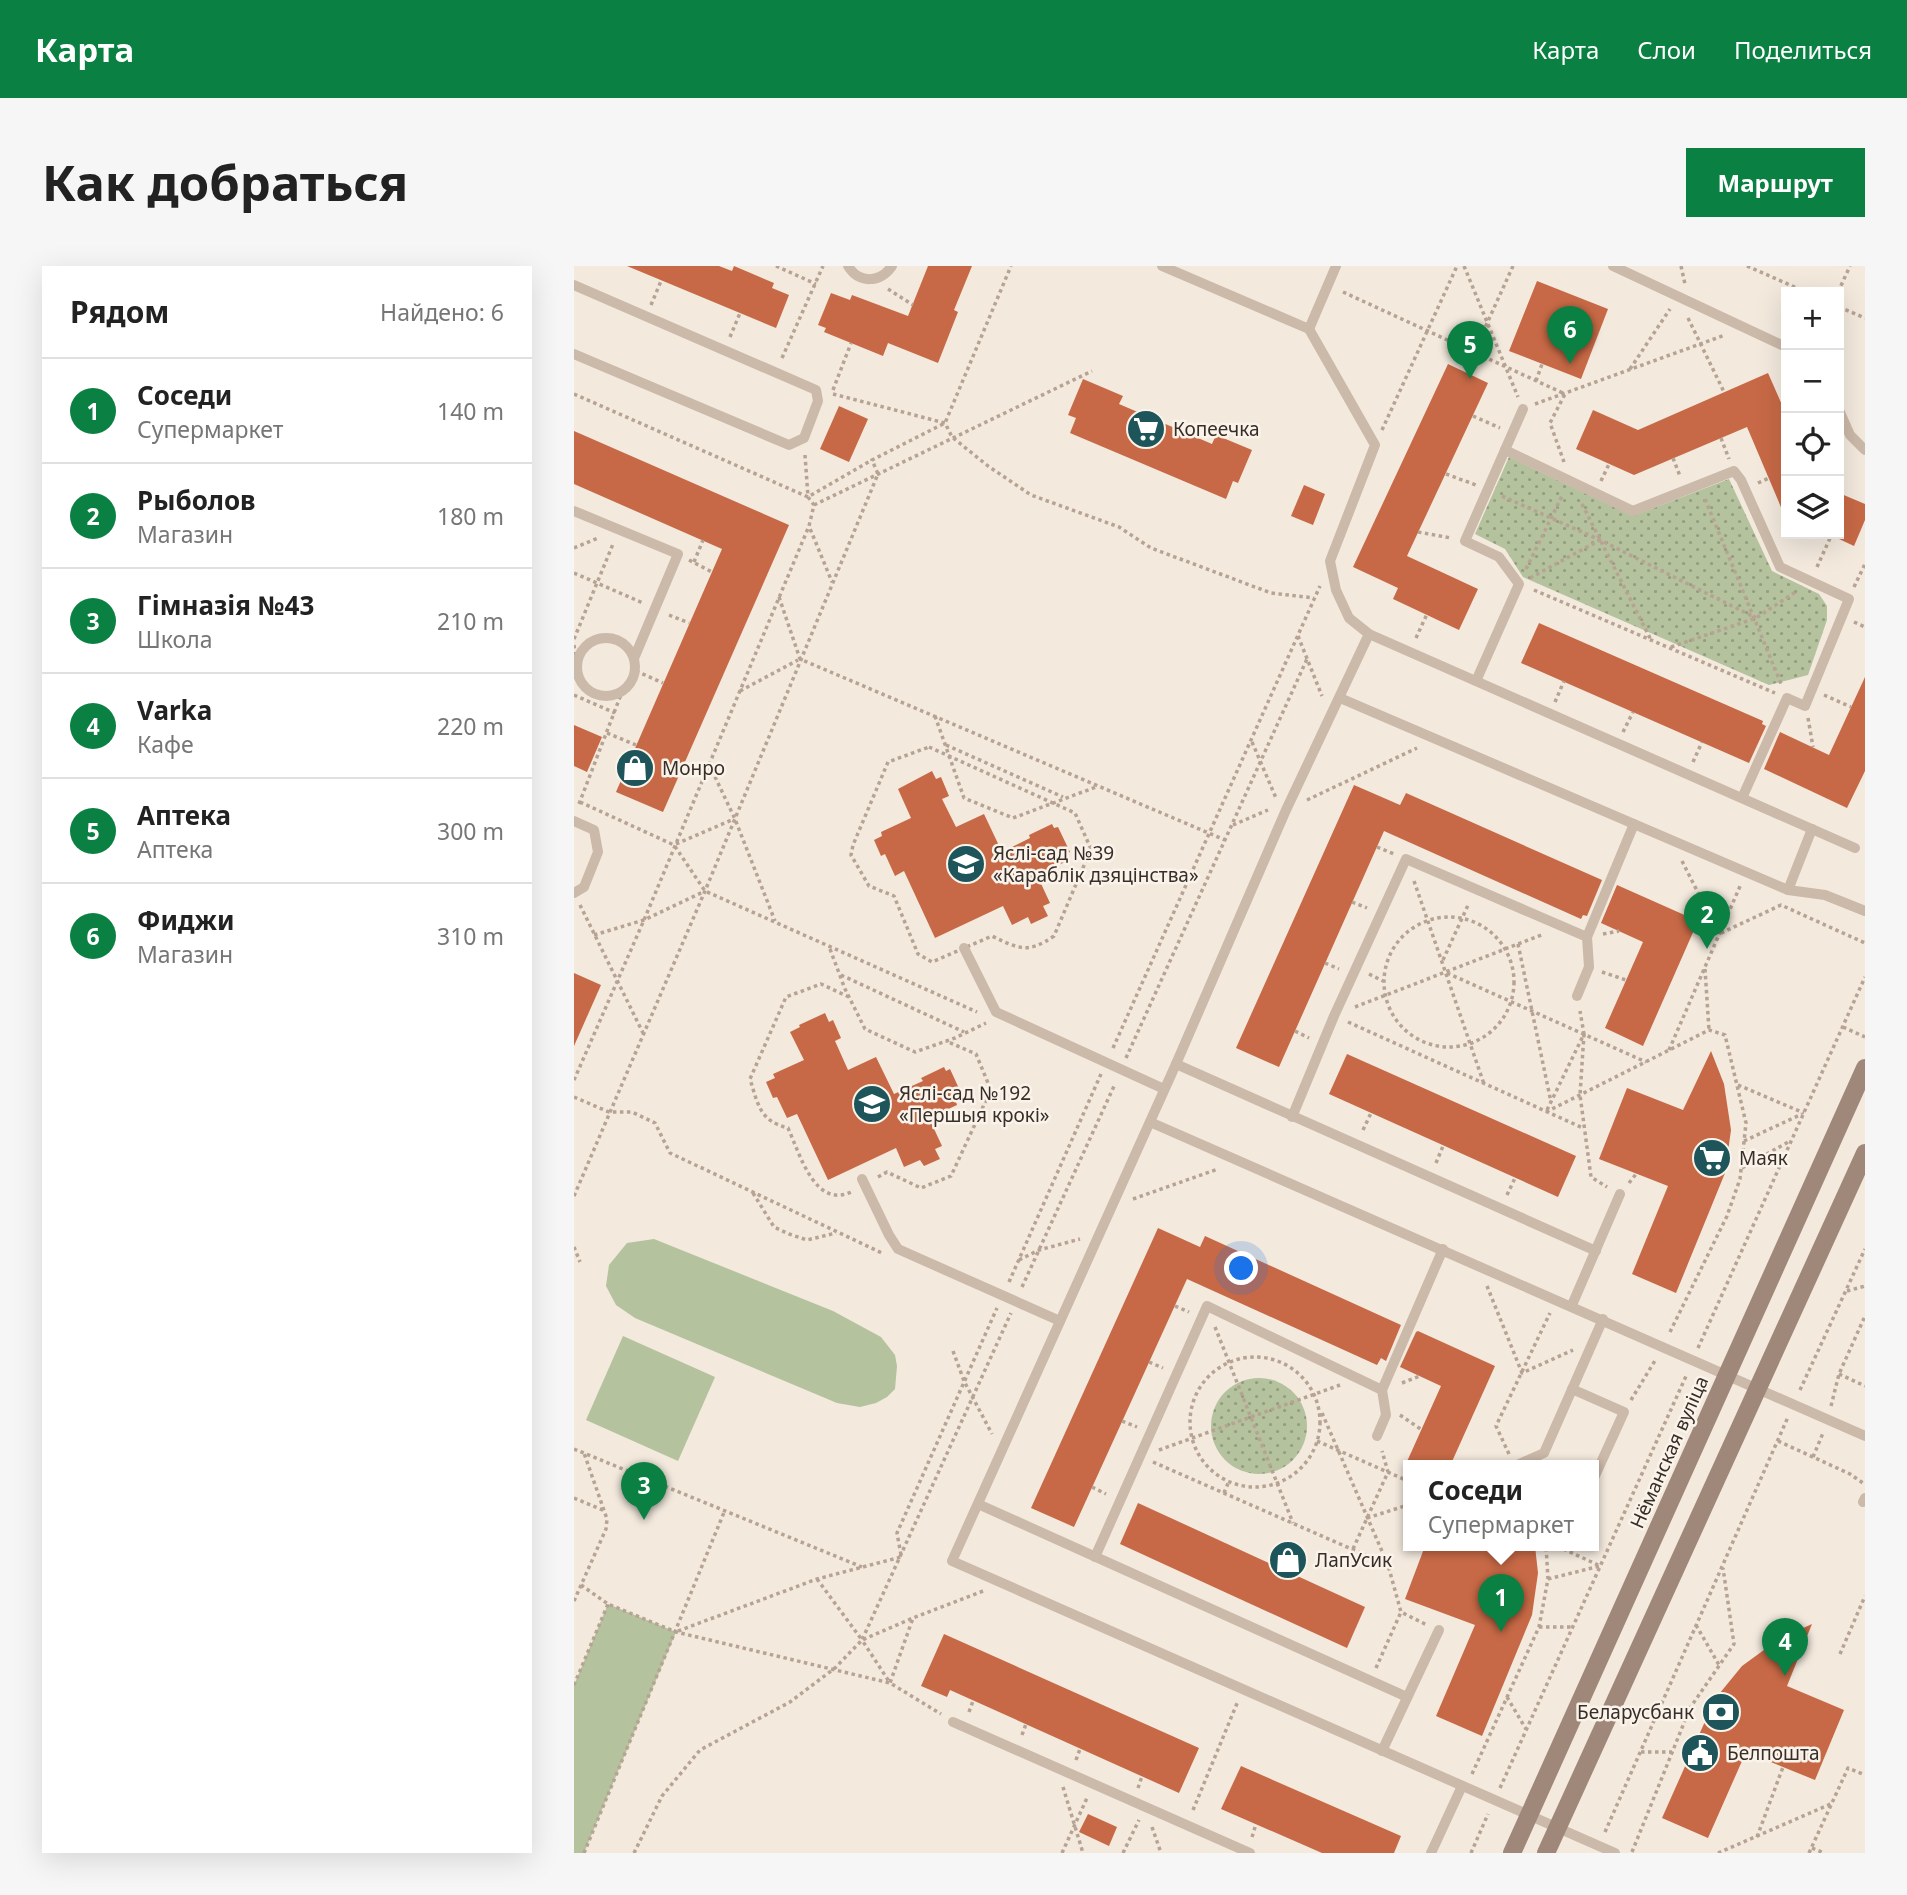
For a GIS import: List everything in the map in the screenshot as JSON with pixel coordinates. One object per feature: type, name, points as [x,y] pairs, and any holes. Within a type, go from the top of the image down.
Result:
[{"type":"main road","name":"Нёманская вуліца","points":[[1511,1853],[1865,1068]]},
{"type":"main road","points":[[1546,1853],[1865,1153]]},
{"type":"lane","points":[[848,266],[856,276],[873,280],[892,266]]},
{"type":"lane","points":[[1162,266],[1309,329],[1375,446],[1330,561],[1336,590],[1349,618],[1369,634],[1856,848]]},
{"type":"lane","points":[[1309,329],[1336,266]]},
{"type":"lane","points":[[1613,266],[1781,345]]},
{"type":"lane","points":[[574,285],[816,390],[818,401],[804,438],[789,445],[574,354]]},
{"type":"lane","points":[[1476,681],[1519,584],[1499,557],[1465,541],[1523,409]]},
{"type":"lane","points":[[1840,413],[1850,435],[1865,450]]},
{"type":"lane","points":[[1505,450],[1633,510],[1734,471],[1741,480],[1780,567],[1849,599],[1805,706],[1787,698],[1742,798]]},
{"type":"lane","points":[[574,511],[678,554],[635,656],[635,671],[629,686],[615,695],[600,696],[586,689],[578,676],[579,657],[584,648],[600,639],[619,641],[635,656]]},
{"type":"lane","points":[[1369,634],[1286,810],[1150,1122],[952,1561],[1615,1853]]},
{"type":"lane","points":[[1340,698],[1788,890],[1825,895],[1865,911]]},
{"type":"lane","points":[[574,893],[584,887],[598,852],[594,830],[575,815]]},
{"type":"lane","points":[[1577,996],[1589,968],[1587,937],[1634,824]]},
{"type":"lane","points":[[1788,890],[1812,829]]},
{"type":"lane","points":[[1292,1117],[1334,1016],[1406,859],[1587,937]]},
{"type":"lane","points":[[964,948],[996,1012],[1120,1074],[1164,1089]]},
{"type":"lane","points":[[1175,1064],[1596,1251]]},
{"type":"lane","points":[[1150,1122],[1865,1436]]},
{"type":"lane","points":[[864,1182],[889,1236],[898,1249],[1060,1321]]},
{"type":"lane","points":[[1572,1306],[1620,1194]]},
{"type":"lane","points":[[1377,1436],[1386,1415],[1382,1390],[1443,1250]]},
{"type":"lane","points":[[1095,1557],[1207,1306],[1382,1390]]},
{"type":"lane","points":[[1516,1460],[1544,1453],[1603,1319]]},
{"type":"lane","points":[[1572,1389],[1624,1412],[1599,1467]]},
{"type":"lane","points":[[978,1504],[1407,1697]]},
{"type":"lane","points":[[1382,1751],[1438,1630]]},
{"type":"lane","points":[[953,1722],[1250,1853]]},
{"type":"lane","points":[[1431,1853],[1463,1787]]},
{"type":"path","points":[[776,266],[816,284]]},
{"type":"path","points":[[775,372],[823,266]]},
{"type":"path","points":[[808,497],[872,460],[945,423],[1011,266]]},
{"type":"path","points":[[1375,446],[1457,266]]},
{"type":"path","points":[[1464,266],[1523,409],[1700,346],[1745,327]]},
{"type":"path","points":[[1474,352],[1513,266]]},
{"type":"path","points":[[1629,371],[1686,283],[1681,266]]},
{"type":"path","points":[[1747,266],[1795,287]]},
{"type":"path","points":[[1840,287],[1850,266]]},
{"type":"path","points":[[873,280],[913,305]]},
{"type":"path","points":[[646,317],[661,281]]},
{"type":"path","points":[[1328,285],[1565,394]]},
{"type":"path","points":[[1679,296],[1700,346],[1724,392]]},
{"type":"path","points":[[1844,309],[1865,318]]},
{"type":"path","points":[[724,350],[740,313]]},
{"type":"path","points":[[831,394],[851,343]]},
{"type":"path","points":[[1536,381],[1542,364]]},
{"type":"path","points":[[814,505],[1092,370]]},
{"type":"path","points":[[816,390],[945,423],[952,437],[1031,495],[1119,527],[1151,548],[1271,593],[1314,598]]},
{"type":"path","points":[[574,394],[808,497],[814,505]]},
{"type":"path","points":[[1565,394],[1550,423],[1570,480],[1651,640]]},
{"type":"path","points":[[1473,416],[1512,433]]},
{"type":"path","points":[[804,438],[808,497]]},
{"type":"path","points":[[574,1196],[705,891],[878,474],[872,460]]},
{"type":"path","points":[[1446,474],[1551,517],[1756,618]]},
{"type":"path","points":[[1519,584],[1570,480]]},
{"type":"path","points":[[1699,485],[1787,698]]},
{"type":"path","points":[[574,1080],[809,526],[814,505]]},
{"type":"path","points":[[809,526],[832,582]]},
{"type":"path","points":[[574,639],[619,530]]},
{"type":"path","points":[[1419,532],[1465,541]]},
{"type":"path","points":[[1669,648],[1756,618],[1811,581],[1830,539]]},
{"type":"path","points":[[694,562],[703,540]]},
{"type":"path","points":[[1519,584],[1600,540]]},
{"type":"path","points":[[678,554],[712,572]]},
{"type":"path","points":[[1849,599],[1865,564]]},
{"type":"path","points":[[574,573],[689,624]]},
{"type":"path","points":[[1519,584],[1787,698]]},
{"type":"path","points":[[779,597],[800,659],[1225,840]]},
{"type":"path","points":[[1410,652],[1427,614]]},
{"type":"path","points":[[1298,636],[1331,719]]},
{"type":"path","points":[[574,645],[578,676]]},
{"type":"path","points":[[739,692],[800,659]]},
{"type":"path","points":[[634,1853],[662,1796],[700,1750],[790,1702],[835,1668],[862,1640],[1307,659]]},
{"type":"path","points":[[635,671],[663,684]]},
{"type":"path","points":[[1812,690],[1851,706]]},
{"type":"path","points":[[575,815],[622,692]]},
{"type":"path","points":[[574,695],[615,713]]},
{"type":"path","points":[[1805,706],[1813,747]]},
{"type":"path","points":[[1618,744],[1633,712]]},
{"type":"path","points":[[935,716],[964,798],[1013,818],[1098,786]]},
{"type":"path","points":[[607,733],[636,745]]},
{"type":"path","points":[[1231,825],[1275,807],[1286,810],[1436,739]]},
{"type":"path","points":[[1252,742],[1278,803],[1286,810]]},
{"type":"path","points":[[945,744],[1065,798]]},
{"type":"path","points":[[929,747],[949,756],[1075,813],[1091,849],[1054,936],[1042,945],[1025,950],[992,936],[932,962],[918,954],[894,896],[869,886],[850,856],[888,762],[929,747]]},
{"type":"path","points":[[709,763],[735,818],[776,923]]},
{"type":"path","points":[[580,802],[674,845],[705,891],[982,1013]]},
{"type":"path","points":[[674,845],[735,818]]},
{"type":"path","points":[[1672,841],[1719,934]]},
{"type":"path","points":[[1406,859],[1484,1084]]},
{"type":"path","points":[[1669,1050],[1745,872]]},
{"type":"path","points":[[1442,962],[1475,889]]},
{"type":"path","points":[[594,935],[644,920],[705,891]]},
{"type":"path","points":[[579,904],[643,1033]]},
{"type":"path","points":[[1719,934],[1781,905],[1865,943]]},
{"type":"path","points":[[1462,918],[1494,935],[1505,949],[1512,966],[1514,984],[1511,1002],[1496,1028],[1484,1038],[1452,1048],[1426,1044],[1402,1028],[1391,1013],[1384,996],[1383,977],[1387,958],[1397,942],[1410,929],[1427,920],[1462,918]]},
{"type":"path","points":[[1334,1016],[1563,927]]},
{"type":"path","points":[[1518,944],[1551,1101]]},
{"type":"path","points":[[829,947],[849,998],[865,1029],[915,1052],[966,1033],[994,1019]]},
{"type":"path","points":[[1705,967],[1709,1030]]},
{"type":"path","points":[[1589,968],[1626,979]]},
{"type":"path","points":[[1446,972],[1646,1062]]},
{"type":"path","points":[[839,974],[966,1033]]},
{"type":"path","points":[[1696,1352],[1865,977]]},
{"type":"path","points":[[849,998],[821,985],[786,997],[750,1079],[763,1115],[773,1124],[788,1128],[811,1180],[830,1195],[844,1196],[864,1182],[887,1172],[921,1188],[951,1176],[989,1094],[988,1083],[976,1054],[946,1041]]},
{"type":"path","points":[[1577,996],[1584,1034],[1580,1095],[1591,1177],[1620,1194]]},
{"type":"path","points":[[1334,1016],[1583,1128]]},
{"type":"path","points":[[1843,1027],[1865,1037]]},
{"type":"path","points":[[1546,1112],[1709,1030],[1725,1035],[1746,1124],[1740,1180],[1727,1216],[1664,1346],[1624,1412]]},
{"type":"path","points":[[1546,1112],[1584,1034]]},
{"type":"path","points":[[1421,1055],[1426,1044]]},
{"type":"path","points":[[1103,1069],[1120,1074]]},
{"type":"path","points":[[1737,1084],[1804,1113]]},
{"type":"path","points":[[574,1097],[609,1112],[632,1112],[655,1123],[670,1153],[752,1191],[777,1204],[838,1232],[807,1240],[774,1227],[752,1191]]},
{"type":"path","points":[[1744,1140],[1804,1113]]},
{"type":"path","points":[[1741,1169],[1792,1140]]},
{"type":"path","points":[[1111,1207],[1239,1161]]},
{"type":"path","points":[[1019,1260],[1039,1250],[1099,1234]]},
{"type":"path","points":[[574,1247],[580,1262]]},
{"type":"path","points":[[1797,1398],[1865,1249]]},
{"type":"path","points":[[1478,1265],[1522,1373]]},
{"type":"path","points":[[1846,1291],[1865,1286]]},
{"type":"path","points":[[1512,1460],[1496,1426],[1557,1299]]},
{"type":"path","points":[[1207,1306],[1293,1523]]},
{"type":"path","points":[[1812,1457],[1828,1420],[1839,1374],[1865,1316]]},
{"type":"path","points":[[1522,1373],[1593,1341]]},
{"type":"path","points":[[953,1351],[973,1398],[1001,1452]]},
{"type":"path","points":[[1321,1411],[1317,1441],[1302,1467],[1277,1483],[1259,1487],[1229,1481],[1210,1469],[1199,1455],[1192,1438],[1190,1420],[1193,1402],[1207,1378],[1229,1362],[1245,1357],[1262,1357],[1293,1369],[1305,1381],[1314,1395],[1321,1411],[1337,1450],[1388,1565],[1401,1612],[1370,1681]]},
{"type":"path","points":[[1471,1853],[1689,1369]]},
{"type":"path","points":[[1839,1374],[1865,1386]]},
{"type":"path","points":[[1140,1456],[1358,1379]]},
{"type":"path","points":[[1599,1846],[1789,1415]]},
{"type":"path","points":[[1353,1549],[1388,1472],[1377,1436]]},
{"type":"path","points":[[1317,1441],[1403,1479]]},
{"type":"path","points":[[1778,1441],[1850,1474],[1865,1484]]},
{"type":"path","points":[[574,1449],[862,1567]]},
{"type":"path","points":[[574,1601],[606,1529],[605,1511],[584,1453]]},
{"type":"path","points":[[1140,1456],[1388,1565]]},
{"type":"path","points":[[1224,1493],[1229,1481]]},
{"type":"path","points":[[574,1499],[605,1511]]},
{"type":"path","points":[[1367,1518],[1403,1507]]},
{"type":"path","points":[[584,1853],[725,1510]]},
{"type":"path","points":[[897,1533],[901,1557]]},
{"type":"path","points":[[1463,1787],[1539,1627],[1548,1579],[1546,1551]]},
{"type":"path","points":[[1568,1551],[1600,1566]]},
{"type":"path","points":[[676,1632],[817,1579],[901,1557]]},
{"type":"path","points":[[1548,1579],[1600,1566]]},
{"type":"path","points":[[1631,1853],[1689,1709],[1734,1644],[1723,1566]]},
{"type":"path","points":[[817,1579],[890,1683]]},
{"type":"path","points":[[862,1640],[977,1594],[1000,1582]]},
{"type":"path","points":[[581,1585],[608,1604],[676,1632],[890,1683],[953,1722]]},
{"type":"path","points":[[1840,1654],[1865,1596]]},
{"type":"path","points":[[574,1685],[608,1604]]},
{"type":"path","points":[[1401,1612],[1438,1630]]},
{"type":"path","points":[[890,1683],[913,1618]]},
{"type":"path","points":[[1696,1625],[1720,1665]]},
{"type":"path","points":[[1539,1627],[1572,1627]]},
{"type":"path","points":[[1187,1825],[1242,1689]]},
{"type":"path","points":[[1507,1697],[1526,1730]]},
{"type":"path","points":[[1641,1752],[1672,1752]]},
{"type":"path","points":[[1757,1837],[1783,1767]]},
{"type":"path","points":[[1058,1768],[1083,1853]]},
{"type":"path","points":[[1809,1853],[1848,1768],[1865,1775]]},
{"type":"path","points":[[1062,1853],[1094,1783]]},
{"type":"path","points":[[1718,1853],[1833,1803]]},
{"type":"path","points":[[1123,1853],[1146,1805]]},
{"type":"path","points":[[1146,1805],[1160,1853]]},
{"type":"path","points":[[1812,1847],[1824,1853]]},
{"type":"green space","points":[[1509,457],[1633,516],[1729,479],[1772,571],[1819,594],[1827,606],[1827,620],[1808,675],[1769,685],[1523,577],[1505,549],[1475,534]]},
{"type":"green space","points":[[654,1239],[833,1311],[881,1337],[895,1355],[895,1389],[876,1403],[860,1407],[837,1403],[635,1318],[616,1305],[606,1286],[609,1265],[627,1243]]},
{"type":"green space","points":[[623,1336],[715,1377],[678,1461],[586,1420]]},
{"type":"green space","points":[[1259,1378],[1277,1381],[1293,1392],[1304,1408],[1307,1426],[1304,1444],[1293,1460],[1277,1471],[1259,1474],[1241,1471],[1225,1460],[1214,1444],[1211,1426],[1214,1408],[1225,1392],[1241,1381]]},
{"type":"green space","points":[[608,1604],[676,1632],[584,1853],[574,1853],[574,1685]]},
{"type":"building","points":[[627,266],[719,266],[732,271],[734,266],[774,283],[772,288],[789,295],[776,328]]},
{"type":"building","points":[[928,266],[972,266],[954,310],[958,312],[938,363],[888,343],[883,356],[824,332],[826,328],[818,325],[831,293],[850,300],[852,295],[908,316]]},
{"type":"building","points":[[1537,281],[1608,309],[1581,379],[1509,351]]},
{"type":"building","points":[[1448,364],[1488,383],[1407,556],[1478,589],[1459,630],[1393,599],[1398,588],[1353,567]]},
{"type":"building","points":[[1768,373],[1781,403],[1781,507],[1747,427],[1634,475],[1576,449],[1593,410],[1638,430]]},
{"type":"building","points":[[1083,379],[1123,396],[1119,404],[1212,444],[1216,435],[1252,450],[1238,483],[1233,481],[1226,499],[1070,433],[1076,418],[1068,415]]},
{"type":"building","points":[[839,406],[868,419],[849,462],[820,449]]},
{"type":"building","points":[[574,431],[789,525],[663,812],[616,792],[722,549],[574,484]]},
{"type":"building","points":[[1304,485],[1325,494],[1313,525],[1291,516]]},
{"type":"building","points":[[1844,495],[1865,504],[1865,520],[1854,546],[1839,539],[1844,539]]},
{"type":"building","points":[[1539,623],[1763,721],[1762,724],[1766,726],[1749,763],[1521,663]]},
{"type":"building","points":[[1865,677],[1865,771],[1847,808],[1764,769],[1780,732],[1829,755]]},
{"type":"building","points":[[574,725],[602,737],[587,772],[574,766]]},
{"type":"building","points":[[932,771],[936,779],[941,777],[949,796],[942,799],[956,827],[984,814],[1002,852],[1052,824],[1054,828],[1058,827],[1070,852],[1062,856],[1065,862],[1037,875],[1050,903],[1043,906],[1048,916],[1031,924],[1028,917],[1012,925],[1003,906],[935,938],[904,871],[895,876],[885,854],[881,856],[874,840],[882,836],[881,832],[911,818],[898,789]]},
{"type":"building","points":[[1354,785],[1400,805],[1406,793],[1602,880],[1587,916],[1583,915],[1581,919],[1384,831],[1279,1067],[1236,1048]]},
{"type":"building","points":[[1617,885],[1698,921],[1643,1046],[1605,1028],[1643,942],[1601,923]]},
{"type":"building","points":[[574,973],[601,985],[574,1046]]},
{"type":"building","points":[[825,1013],[829,1022],[833,1020],[841,1038],[835,1041],[848,1070],[876,1057],[894,1094],[923,1081],[921,1078],[944,1067],[946,1071],[950,1069],[962,1095],[955,1098],[957,1105],[929,1118],[942,1146],[935,1149],[940,1159],[924,1166],[920,1160],[904,1167],[896,1148],[828,1180],[797,1114],[787,1118],[766,1082],[775,1078],[773,1074],[804,1060],[790,1032]]},
{"type":"building","points":[[1711,1051],[1724,1084],[1731,1130],[1725,1173],[1676,1293],[1632,1274],[1668,1186],[1599,1159],[1627,1088],[1683,1110]]},
{"type":"building","points":[[1347,1054],[1576,1156],[1558,1197],[1329,1094]]},
{"type":"building","points":[[1158,1228],[1200,1247],[1205,1236],[1401,1325],[1386,1361],[1381,1358],[1377,1365],[1187,1279],[1074,1527],[1031,1508]]},
{"type":"building","points":[[1416,1332],[1495,1366],[1453,1460],[1408,1460],[1441,1386],[1400,1367]]},
{"type":"building","points":[[1138,1503],[1365,1607],[1347,1648],[1120,1544]]},
{"type":"building","points":[[1423,1551],[1536,1551],[1538,1573],[1532,1615],[1482,1736],[1436,1716],[1475,1625],[1405,1599]]},
{"type":"building","points":[[1812,1624],[1787,1686],[1844,1710],[1815,1780],[1746,1752],[1708,1838],[1662,1818],[1715,1699],[1742,1666],[1779,1639]]},
{"type":"building","points":[[944,1634],[1199,1748],[1179,1793],[950,1690],[947,1697],[921,1686]]},
{"type":"building","points":[[1241,1766],[1401,1836],[1394,1853],[1322,1853],[1221,1809]]},
{"type":"building","points":[[1088,1814],[1117,1827],[1109,1846],[1079,1832]]},
{"type":"place","name":"Фиджи","points":[[1570,364]]},
{"type":"place","name":"Аптека","points":[[1470,379]]},
{"type":"place","name":"Копеечка","points":[[1146,429]]},
{"type":"place","name":"Монро","points":[[635,768]]},
{"type":"place","name":"Яслі-сад №39 «Караблік дзяцінства»","points":[[966,864]]},
{"type":"place","name":"Рыболов","points":[[1707,949]]},
{"type":"place","name":"Яслі-сад №192 «Першыя крокі»","points":[[872,1104]]},
{"type":"place","name":"Маяк","points":[[1712,1158]]},
{"type":"place","name":"Гімназія №43","points":[[644,1520]]},
{"type":"place","name":"ЛапУсик","points":[[1288,1560]]},
{"type":"place","name":"Соседи","points":[[1501,1632]]},
{"type":"place","name":"Varka","points":[[1785,1676]]},
{"type":"place","name":"Беларусбанк","points":[[1721,1712]]},
{"type":"place","name":"Белпошта","points":[[1700,1753]]}]
